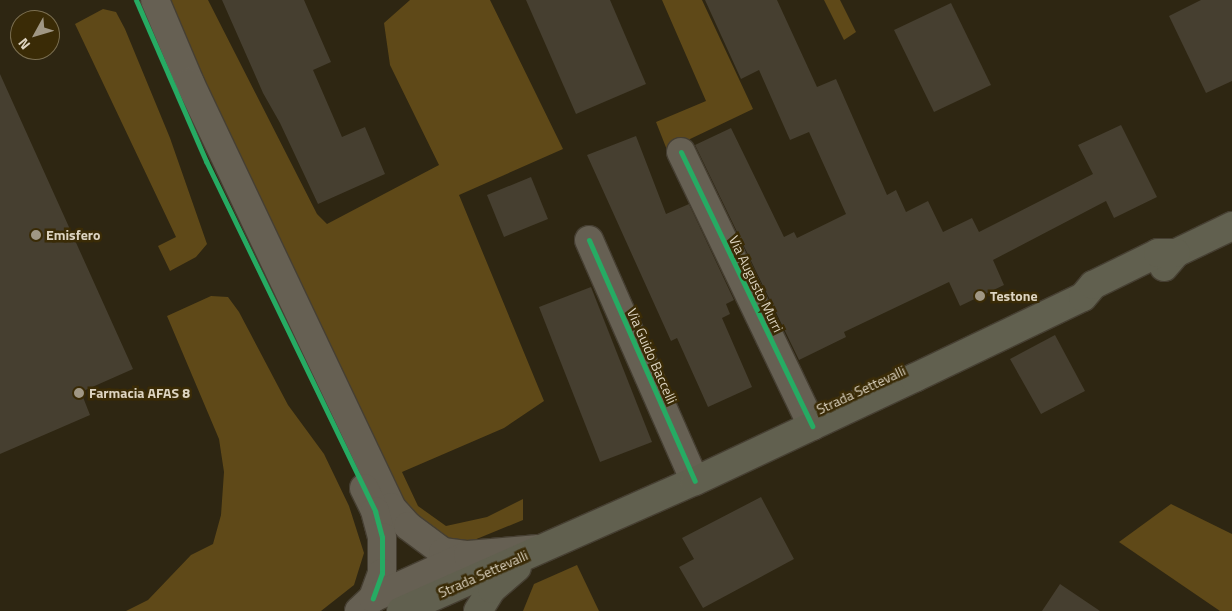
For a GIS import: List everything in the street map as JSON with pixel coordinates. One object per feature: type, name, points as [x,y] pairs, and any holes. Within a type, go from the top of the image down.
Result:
[{"type":"main road","name":"Strada Settevalli","points":[[402,611],[537,549],[695,481],[812,426],[1083,297],[1093,285],[1158,253],[1176,254],[1232,226]]},
{"type":"main road","points":[[478,611],[492,590],[537,549]]},
{"type":"street","points":[[136,0],[206,161],[375,511],[382,537],[382,573],[366,604]]},
{"type":"street","points":[[155,0],[190,83],[391,507],[408,526],[443,552],[468,555]]},
{"type":"street","name":"Via Augusto Murri","points":[[681,152],[812,426]]},
{"type":"street","name":"Via Guido Baccelli","points":[[589,240],[695,481]]},
{"type":"street","name":"Strada Settevalli","points":[[366,604],[468,555],[537,549]]},
{"type":"shaded area","points":[[170,0],[208,0],[317,214],[327,224],[439,165],[390,65],[384,23],[410,0],[490,0],[563,149],[459,195],[544,401],[504,428],[402,472],[418,506],[446,526],[487,517],[523,499],[523,520],[462,545],[443,542],[408,514],[277,245]]},
{"type":"shaded area","points":[[662,0],[702,0],[753,109],[667,150],[656,122],[706,101]]},
{"type":"shaded area","points":[[824,0],[840,0],[856,32],[844,40]]},
{"type":"shaded area","points":[[103,9],[116,12],[125,29],[170,138],[207,244],[196,257],[170,271],[158,246],[176,237],[75,24]]},
{"type":"shaded area","points":[[211,296],[228,297],[239,312],[288,405],[324,454],[349,506],[364,553],[354,585],[321,611],[126,611],[148,600],[191,555],[213,544],[221,515],[224,472],[219,439],[167,316]]},
{"type":"shaded area","points":[[1171,504],[1232,534],[1232,611],[1220,611],[1119,542]]},
{"type":"shaded area","points":[[577,565],[599,611],[523,611],[534,584]]},
{"type":"building","points":[[222,0],[304,0],[331,62],[313,70],[342,137],[365,127],[385,174],[318,204],[280,123],[263,93]]},
{"type":"building","points":[[526,0],[610,0],[646,84],[576,114]]},
{"type":"building","points":[[705,0],[777,0],[817,87],[836,79],[887,195],[896,190],[906,212],[928,201],[943,232],[972,218],[979,232],[1093,174],[1078,145],[1121,125],[1157,197],[1114,218],[1106,201],[993,260],[1004,285],[960,306],[949,282],[844,332],[846,337],[799,360],[695,145],[731,128],[784,237],[794,232],[797,238],[846,214],[809,132],[790,140],[759,70],[741,79]]},
{"type":"building","points":[[1201,0],[1232,0],[1232,81],[1206,93],[1169,16]]},
{"type":"building","points":[[951,3],[991,85],[934,112],[894,30]]},
{"type":"building","name":"Emisfero","points":[[0,74],[133,369],[81,392],[90,415],[0,454]]},
{"type":"building","points":[[636,136],[666,214],[689,204],[734,300],[726,304],[730,314],[722,318],[752,387],[708,407],[677,338],[671,341],[587,155]]},
{"type":"building","points":[[531,177],[548,219],[504,237],[487,195]]},
{"type":"building","points":[[591,287],[652,442],[600,462],[539,307]]},
{"type":"building","points":[[1055,335],[1085,391],[1041,414],[1010,359]]},
{"type":"building","points":[[761,497],[794,559],[703,608],[679,567],[694,559],[682,538]]},
{"type":"building","points":[[1060,584],[1100,611],[1042,611]]},
{"type":"cycle path","points":[[136,0],[206,161],[375,511],[382,537],[382,573],[373,598]]},
{"type":"cycle path","points":[[681,152],[812,426]]},
{"type":"cycle path","points":[[589,240],[695,481]]},
{"type":"place","name":"Emisfero","points":[[36,235]]},
{"type":"place","name":"Testone","points":[[980,296]]},
{"type":"place","name":"Farmacia AFAS 8","points":[[79,393]]}]
